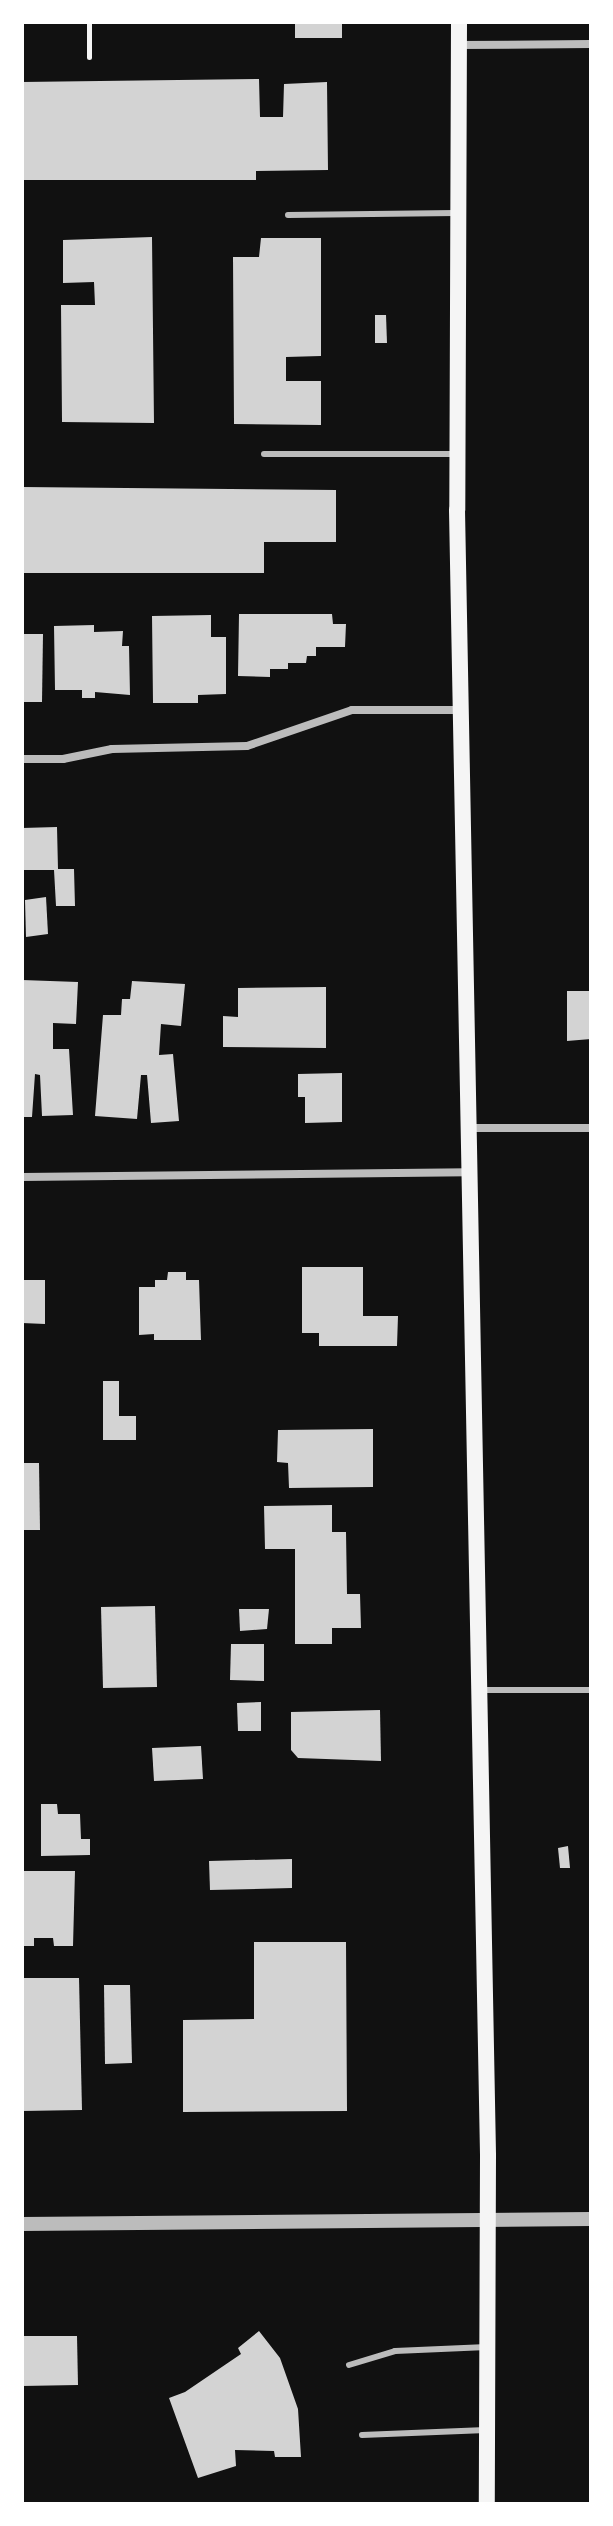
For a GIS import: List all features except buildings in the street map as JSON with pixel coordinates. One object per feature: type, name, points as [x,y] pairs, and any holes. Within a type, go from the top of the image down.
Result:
[{"type":"main road","points":[[459,22],[456,454],[489,2220],[487,2504]]},
{"type":"street","points":[[459,45],[591,44]]},
{"type":"street","points":[[22,759],[63,759],[112,749],[247,746],[352,710],[459,710]]},
{"type":"street","points":[[467,1128],[591,1128]]},
{"type":"street","points":[[22,1177],[468,1172]]},
{"type":"street","points":[[22,2224],[591,2219]]},
{"type":"lane","points":[[288,215],[457,213]]},
{"type":"lane","points":[[264,454],[456,454]]},
{"type":"lane","points":[[478,1690],[591,1690]]},
{"type":"lane","points":[[349,2365],[395,2351],[489,2347]]},
{"type":"lane","points":[[362,2435],[488,2430]]},
{"type":"path","points":[[89,22],[89,57]]}]
